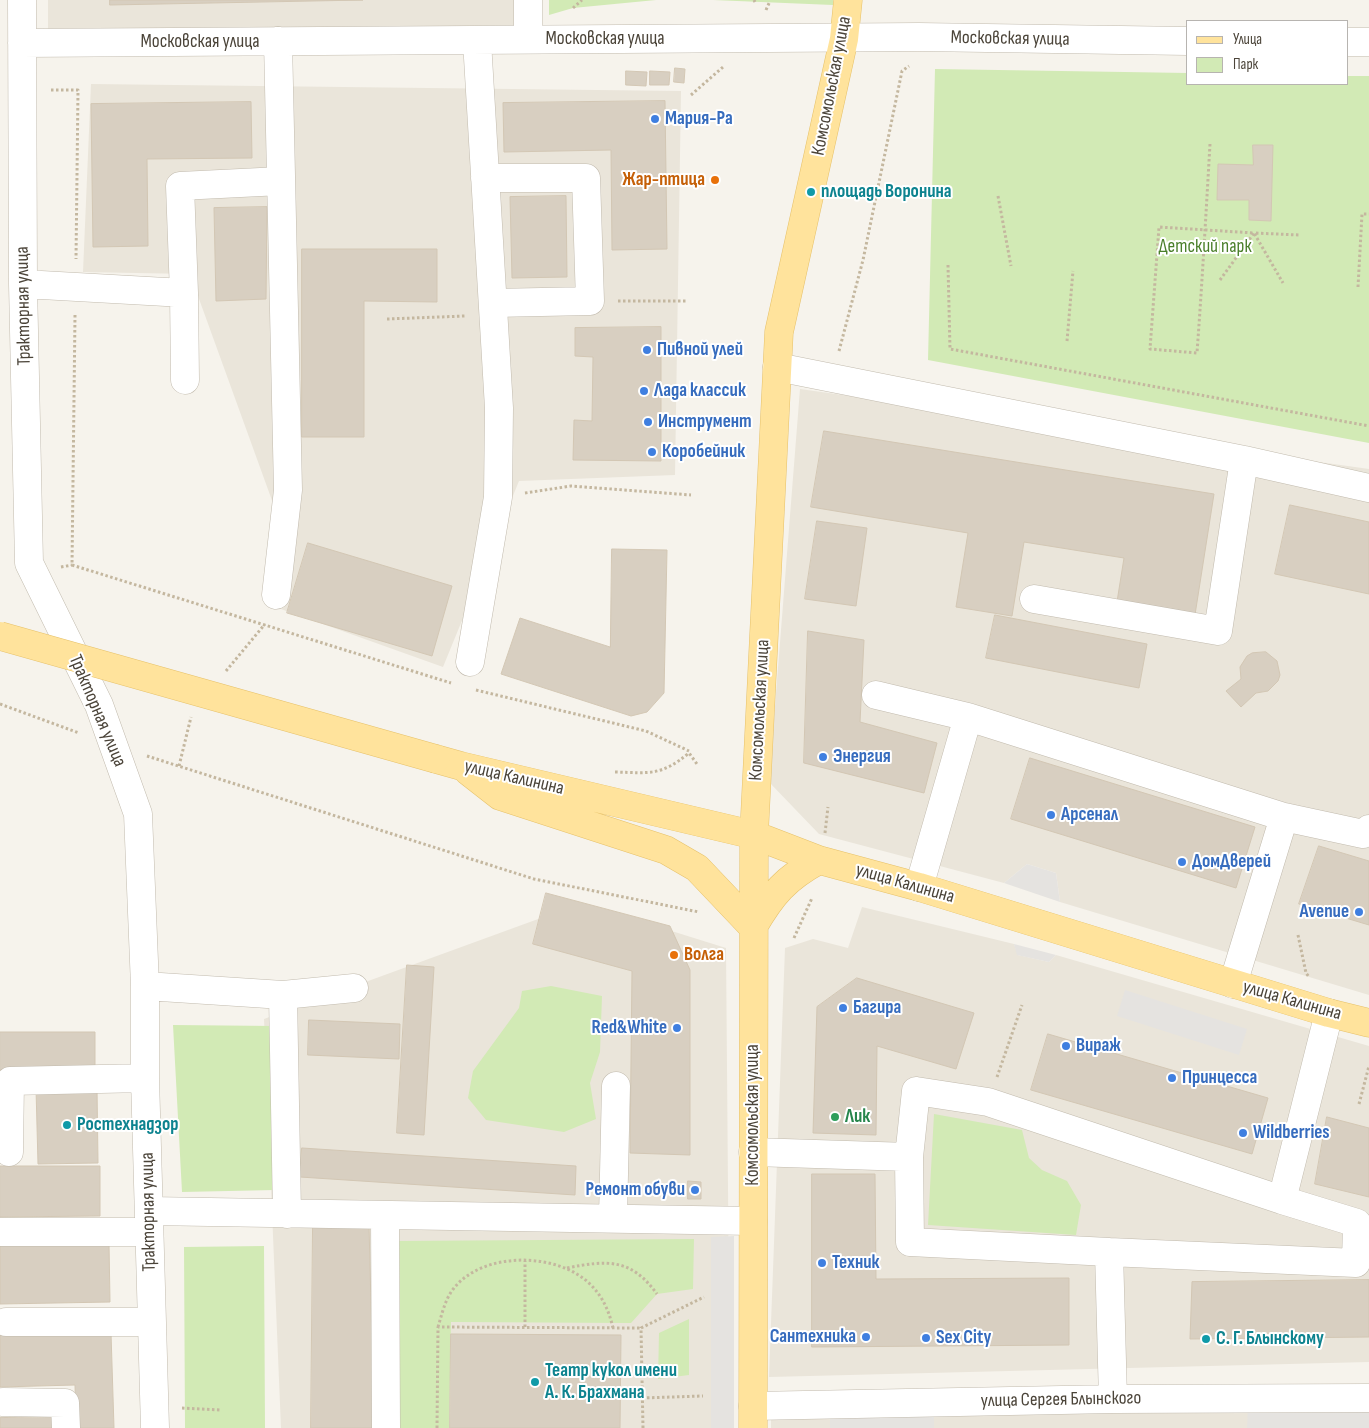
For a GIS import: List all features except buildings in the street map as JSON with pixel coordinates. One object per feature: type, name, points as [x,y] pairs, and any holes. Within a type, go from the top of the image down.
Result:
[{"type":"main road","name":"Комсомольская улица","points":[[753,1417],[754,835],[779,332],[844,39],[848,0]]},
{"type":"main road","name":"улица Калинина","points":[[0,636],[449,763],[822,850],[919,887],[1232,984],[1369,1023]]},
{"type":"main road","points":[[449,763],[500,796],[666,850],[696,868],[754,927],[769,900],[781,886],[822,850]]},
{"type":"street","name":"Тракторная улица","points":[[22,0],[23,284],[29,563],[99,705],[138,814],[145,986],[145,1078],[154,1418]]},
{"type":"street","points":[[528,0],[528,40]]},
{"type":"street","name":"Московская улица","points":[[22,43],[919,37],[1186,41]]},
{"type":"street","points":[[276,595],[288,490],[278,41]]},
{"type":"street","points":[[470,662],[498,497],[499,408],[477,41]]},
{"type":"street","points":[[1349,42],[1369,42]]},
{"type":"street","points":[[485,178],[586,178],[590,301],[493,309]]},
{"type":"street","points":[[185,380],[180,186],[281,182]]},
{"type":"street","points":[[23,284],[184,293]]},
{"type":"street","points":[[777,367],[1244,460],[1369,488]]},
{"type":"street","points":[[1034,599],[1218,631],[1244,460]]},
{"type":"street","points":[[876,695],[968,717],[1284,817],[1362,834],[1369,829]]},
{"type":"street","points":[[919,887],[968,717]]},
{"type":"street","points":[[1232,984],[1284,817]]},
{"type":"street","points":[[145,986],[283,995],[354,988]]},
{"type":"street","points":[[283,995],[287,1214]]},
{"type":"street","points":[[1282,1200],[1329,1013]]},
{"type":"street","points":[[9,1152],[10,1081],[145,1078]]},
{"type":"street","points":[[613,1218],[616,1086]]},
{"type":"street","points":[[916,1091],[988,1102],[1282,1200],[1357,1223],[1356,1263],[910,1242],[909,1157],[916,1091]]},
{"type":"street","points":[[752,1152],[909,1157]]},
{"type":"street","points":[[0,1232],[149,1221],[287,1214],[753,1220]]},
{"type":"street","points":[[384,1215],[386,1428]]},
{"type":"street","points":[[1109,1252],[1113,1399]]},
{"type":"street","points":[[6,1322],[152,1322]]},
{"type":"street","name":"улица Сергея Блынского","points":[[753,1417],[1113,1399],[1369,1398]]},
{"type":"street","points":[[3,1402],[65,1403],[66,1428]]},
{"type":"path","points":[[573,8],[582,0]]},
{"type":"path","points":[[814,375],[840,349],[862,260],[902,71],[910,66]]},
{"type":"path","points":[[78,90],[72,565],[452,683]]},
{"type":"path","points":[[1210,144],[1205,229],[1197,354],[1150,349],[1159,227],[1205,229],[1254,234],[1299,235]]},
{"type":"path","points":[[998,196],[1011,266]]},
{"type":"path","points":[[1358,287],[1362,214],[1369,214]]},
{"type":"path","points":[[1220,280],[1254,234]]},
{"type":"path","points":[[1254,234],[1283,283]]},
{"type":"path","points":[[948,265],[950,349],[1369,426]]},
{"type":"path","points":[[1067,341],[1073,270]]},
{"type":"path","points":[[590,301],[688,301]]},
{"type":"path","points":[[387,319],[493,309]]},
{"type":"path","points":[[498,497],[571,486],[691,495]]},
{"type":"path","points":[[471,688],[646,731],[689,751]]},
{"type":"path","points":[[0,704],[114,746],[534,878],[699,912]]},
{"type":"path","points":[[611,772],[654,773],[673,766],[689,753],[697,764]]},
{"type":"path","points":[[822,850],[828,807]]},
{"type":"path","points":[[794,938],[814,893]]},
{"type":"path","points":[[1298,935],[1306,973],[1312,980]]},
{"type":"path","points":[[988,1102],[1022,1005]]},
{"type":"path","points":[[1359,1104],[1369,1066]]},
{"type":"path","points":[[525,1261],[525,1327]]},
{"type":"path","points":[[437,1428],[438,1327],[443,1308],[454,1288],[471,1273],[501,1262],[538,1261],[567,1268],[590,1284],[608,1307],[613,1328]]},
{"type":"path","points":[[567,1268],[590,1263],[614,1263],[628,1266],[643,1276],[657,1294]]},
{"type":"path","points":[[438,1327],[640,1328],[704,1297]]},
{"type":"path","points":[[640,1328],[643,1428]]},
{"type":"path","points":[[642,1398],[703,1396]]},
{"type":"path","points":[[154,1418],[222,1410]]},
{"type":"shaded area","points":[[48,0],[540,0],[540,25],[48,31]]},
{"type":"shaded area","points":[[91,84],[681,91],[675,475],[519,481],[443,667],[264,603],[274,506],[190,274],[83,272]]},
{"type":"shaded area","points":[[800,389],[1369,469],[1369,995],[1060,902],[1056,873],[1027,864],[1004,883],[819,834],[769,782]]},
{"type":"shaded area","points":[[1027,864],[1056,873],[1060,902],[1004,883]]},
{"type":"shaded area","points":[[582,903],[726,948],[730,1428],[281,1428],[264,1019]]},
{"type":"shaded area","points":[[862,907],[1014,944],[1018,955],[1049,962],[1056,955],[1369,1046],[1369,1362],[769,1377],[785,948],[813,939],[848,948]]},
{"type":"shaded area","points":[[1014,944],[1056,955],[1049,962],[1017,955]]},
{"type":"shaded area","points":[[1125,990],[1247,1029],[1239,1055],[1117,1016]]},
{"type":"shaded area","points":[[734,1236],[734,1428],[711,1428],[711,1237]]},
{"type":"shaded area","points":[[1369,1406],[1369,1428],[1247,1428],[1248,1407]]},
{"type":"shaded area","points":[[934,1412],[934,1428],[830,1428],[830,1413]]},
{"type":"shaded area","points":[[771,1413],[1369,1413],[1369,1428],[771,1428]]},
{"type":"green space","points":[[549,0],[656,0],[573,8],[549,15]]},
{"type":"green space","points":[[713,0],[833,0],[833,5]]},
{"type":"green space","name":"Детский парк","points":[[935,69],[1186,73],[1186,85],[1349,85],[1349,76],[1369,76],[1369,443],[928,360]]},
{"type":"green space","points":[[551,986],[602,996],[600,1052],[590,1083],[596,1119],[564,1132],[486,1120],[468,1098],[473,1071],[519,1008],[522,991]]},
{"type":"green space","points":[[173,1025],[276,1026],[275,1190],[182,1192]]},
{"type":"green space","points":[[934,1114],[1022,1130],[1029,1158],[1042,1170],[1067,1181],[1081,1205],[1076,1235],[928,1225]]},
{"type":"green space","points":[[694,1239],[693,1289],[657,1294],[631,1323],[451,1322],[449,1428],[399,1428],[395,1241]]},
{"type":"green space","points":[[264,1246],[265,1428],[185,1428],[184,1247]]},
{"type":"green space","points":[[689,1319],[689,1375],[658,1379],[659,1333]]},
{"type":"place","name":"Мария-Ра","points":[[655,119]]},
{"type":"place","name":"Жар-птица","points":[[715,180]]},
{"type":"place","name":"площадь Воронина","points":[[811,192]]},
{"type":"place","name":"Пивной улей","points":[[647,350]]},
{"type":"place","name":"Лада классик","points":[[644,391]]},
{"type":"place","name":"Инструмент","points":[[648,422]]},
{"type":"place","name":"Коробейник","points":[[652,452]]},
{"type":"place","name":"Энергия","points":[[823,757]]},
{"type":"place","name":"Арсенал","points":[[1051,815]]},
{"type":"place","name":"ДомДверей","points":[[1182,862]]},
{"type":"place","name":"Avenue","points":[[1359,912]]},
{"type":"place","name":"Волга","points":[[674,955]]},
{"type":"place","name":"Багира","points":[[843,1008]]},
{"type":"place","name":"Red&White","points":[[677,1028]]},
{"type":"place","name":"Вираж","points":[[1066,1046]]},
{"type":"place","name":"Принцесса","points":[[1172,1078]]},
{"type":"place","name":"Лик","points":[[835,1117]]},
{"type":"place","name":"Ростехнадзор","points":[[67,1125]]},
{"type":"place","name":"Wildberries","points":[[1243,1133]]},
{"type":"place","name":"Ремонт обуви","points":[[695,1190]]},
{"type":"place","name":"Техник","points":[[822,1263]]},
{"type":"place","name":"Сантехника","points":[[866,1337]]},
{"type":"place","name":"Sex City","points":[[926,1338]]},
{"type":"place","name":"С. Г. Блынскому","points":[[1206,1339]]},
{"type":"place","name":"Театр кукол имени А. К. Брахмана","points":[[535,1382]]}]
